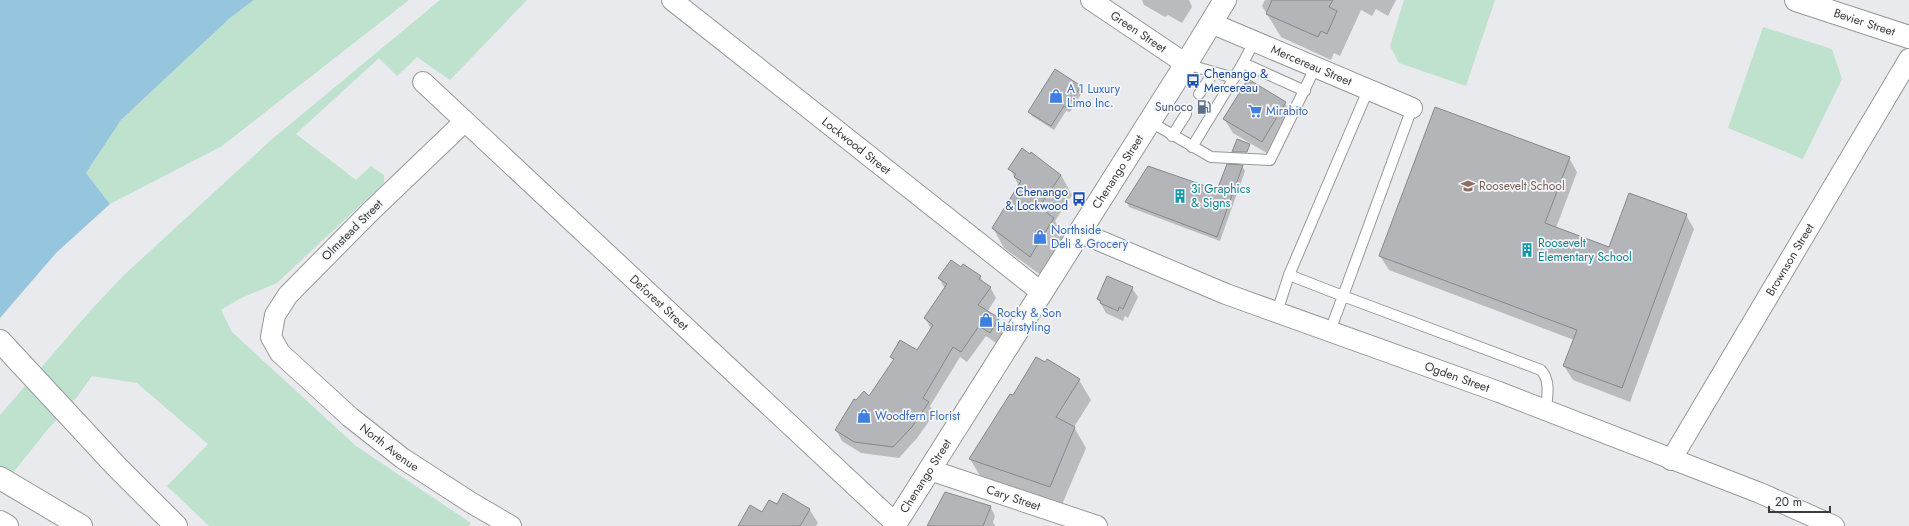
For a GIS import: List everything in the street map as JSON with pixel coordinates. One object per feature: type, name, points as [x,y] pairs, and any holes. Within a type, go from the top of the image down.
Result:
[{"type":"main road","name":"Chenango Street","points":[[894,524],[930,470],[1225,0]]},
{"type":"main road","name":"Bevier Street","points":[[1796,0],[1909,37]]},
{"type":"main road","points":[[0,341],[94,442],[176,526]]},
{"type":"main road","points":[[0,478],[81,526]]},
{"type":"main road","points":[[0,522],[7,526]]},
{"type":"street","name":"Lockwood Street","points":[[672,0],[1041,292]]},
{"type":"street","name":"Green Street","points":[[1091,0],[1186,64]]},
{"type":"street","name":"Mercereau Street","points":[[1211,23],[1412,108]]},
{"type":"street","name":"Brownson Street","points":[[1671,460],[1909,59]]},
{"type":"street","name":"Deforest Street","points":[[423,82],[894,524]]},
{"type":"street","name":"Olmstead Street","points":[[280,353],[271,337],[275,315],[288,295],[370,212],[464,122]]},
{"type":"street","name":"Ogden Street","points":[[1079,232],[1226,294],[1546,410],[1671,460],[1760,493],[1834,526]]},
{"type":"street","name":"North Avenue","points":[[280,353],[350,417],[402,458],[470,502],[511,526]]},
{"type":"street","name":"Cary Street","points":[[930,470],[1097,526]]},
{"type":"lane","points":[[1192,147],[1254,42]]},
{"type":"lane","points":[[1242,62],[1305,90]]},
{"type":"lane","points":[[1186,64],[1234,78]]},
{"type":"lane","points":[[1149,122],[1211,157],[1270,160],[1315,68]]},
{"type":"lane","points":[[1199,94],[1213,73]]},
{"type":"lane","points":[[1277,312],[1290,275],[1368,90]]},
{"type":"lane","points":[[1330,331],[1412,108]]},
{"type":"lane","points":[[1172,136],[1186,114]]},
{"type":"lane","points":[[1290,275],[1541,370],[1546,375],[1548,384],[1546,410]]},
{"type":"green space","points":[[254,0],[409,0],[222,146],[110,204],[86,173],[121,120],[230,18]]},
{"type":"green space","points":[[440,0],[527,0],[450,80],[417,57],[397,76],[379,58],[296,134],[356,180],[371,166],[384,175],[384,183],[277,283],[239,299],[221,310],[232,332],[356,446],[471,523],[469,526],[209,526],[167,486],[208,444],[137,383],[92,376],[77,397],[48,429],[0,489],[0,415],[90,311],[124,275],[271,140]]},
{"type":"green space","points":[[1404,0],[1495,0],[1466,86],[1399,63],[1390,46]]},
{"type":"green space","points":[[1763,27],[1832,49],[1842,79],[1803,159],[1728,128]]},
{"type":"water","points":[[0,0],[254,0],[230,18],[121,120],[86,173],[110,204],[56,253],[0,318]]},
{"type":"building","points":[[1272,0],[1333,0],[1329,7],[1337,11],[1327,34],[1321,31],[1318,37],[1266,14]]},
{"type":"building","name":"A 1 Luxury Limo Inc.","points":[[1055,69],[1081,86],[1067,108],[1064,106],[1051,126],[1028,112]]},
{"type":"building","name":"Mirabito","points":[[1248,79],[1286,102],[1262,142],[1223,119]]},
{"type":"building","name":"Roosevelt Elementary School","points":[[1435,107],[1570,157],[1545,223],[1609,247],[1629,193],[1687,214],[1622,388],[1563,366],[1577,330],[1379,256]]},
{"type":"building","points":[[1237,139],[1250,144],[1247,152],[1232,152]]},
{"type":"building","points":[[1022,148],[1030,154],[1031,152],[1061,175],[1039,207],[1054,218],[1030,257],[992,228],[1021,181],[1014,177],[1016,174],[1008,169]]},
{"type":"building","name":"3i Graphics & Signs","points":[[1227,164],[1243,165],[1217,237],[1125,202],[1148,166],[1217,190]]},
{"type":"building","points":[[951,260],[961,267],[963,264],[981,276],[979,279],[991,287],[978,305],[999,318],[990,333],[979,326],[961,352],[953,347],[923,398],[929,402],[911,428],[893,447],[854,442],[835,430],[854,399],[856,400],[864,391],[869,396],[894,359],[890,357],[900,340],[917,350],[933,325],[924,318],[947,284],[938,278]]},
{"type":"building","points":[[1107,276],[1133,287],[1123,309],[1119,307],[1118,311],[1100,303],[1101,301],[1097,299]]},
{"type":"building","points":[[1036,357],[1045,362],[1047,359],[1080,379],[1056,417],[1075,427],[1050,487],[969,459],[1010,394],[1013,395]]},
{"type":"building","points":[[945,492],[991,506],[983,526],[927,526]]},
{"type":"building","points":[[783,493],[810,509],[800,526],[738,526],[750,505],[762,512],[769,500],[777,504]]},
{"type":"place","name":"Chenango & Mercereau","points":[[1193,81]]},
{"type":"place","name":"A 1 Luxury Limo Inc.","points":[[1056,96]]},
{"type":"place","name":"Sunoco","points":[[1204,107]]},
{"type":"place","name":"Mirabito","points":[[1255,111]]},
{"type":"place","name":"Roosevelt School","points":[[1468,186]]},
{"type":"place","name":"3i Graphics & Signs","points":[[1180,196]]},
{"type":"place","name":"Chenango & Lockwood","points":[[1079,199]]},
{"type":"place","name":"Northside Deli & Grocery","points":[[1040,237]]},
{"type":"place","name":"Roosevelt Elementary School","points":[[1527,250]]},
{"type":"place","name":"Rocky & Son Hairstyling","points":[[986,320]]},
{"type":"place","name":"Woodfern Florist","points":[[864,416]]}]
